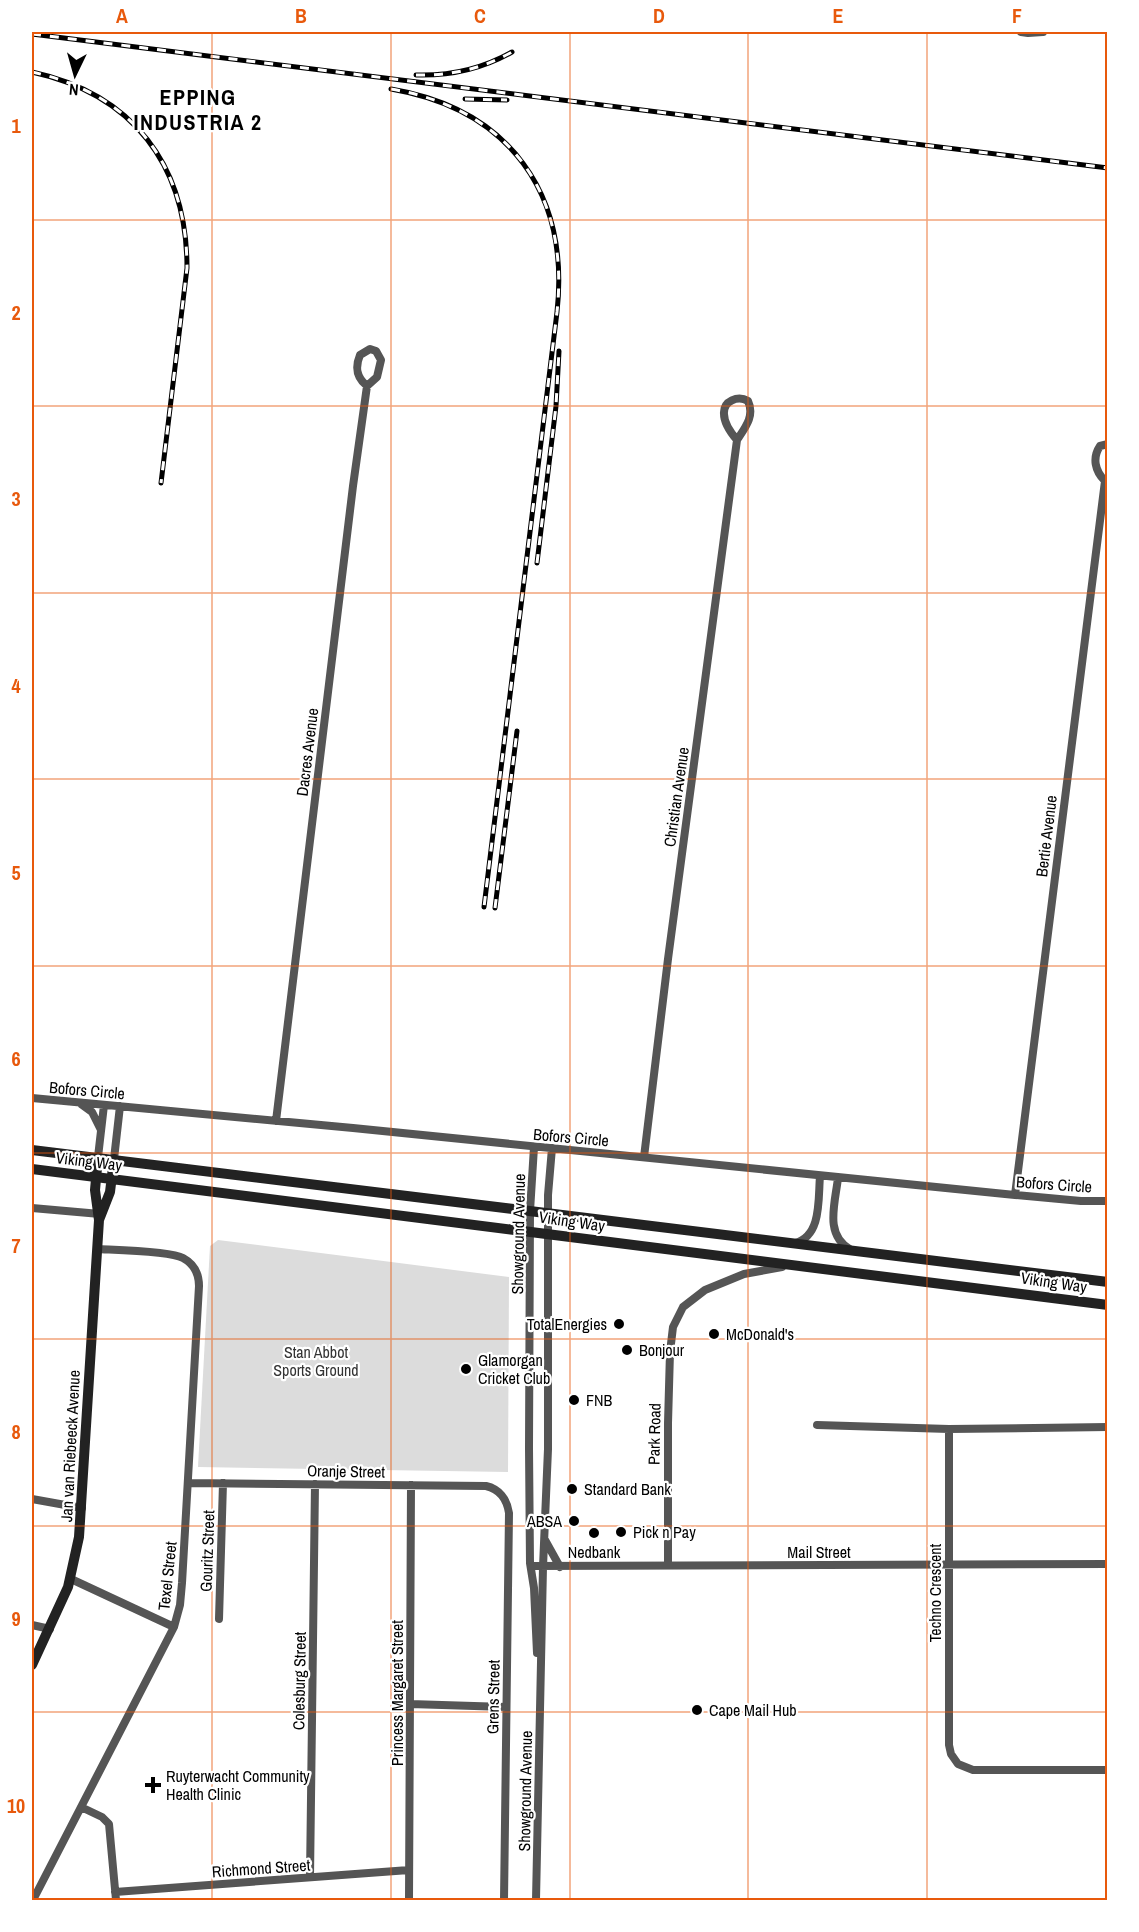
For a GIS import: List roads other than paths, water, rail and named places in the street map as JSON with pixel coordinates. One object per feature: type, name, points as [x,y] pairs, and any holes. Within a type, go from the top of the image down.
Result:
[{"type":"main road","name":"Viking Way","points":[[32,1150],[860,1254],[1107,1282]]},
{"type":"main road","name":"Jan van Riebeeck Avenue","points":[[32,1665],[71,1579],[78,1545],[100,1216],[96,1177],[98,1157]]},
{"type":"main road","name":"Jan van Riebeeck Avenue","points":[[100,1216],[112,1179],[114,1159]]},
{"type":"main road","name":"Viking Way","points":[[32,1169],[1107,1305]]},
{"type":"street","points":[[1021,32],[1043,32]]},
{"type":"street","points":[[370,349],[376,351],[381,360],[377,376],[367,386],[358,377],[357,364],[360,355],[370,349]]},
{"type":"street","name":"Dacres Avenue","points":[[276,1121],[351,496],[367,386]]},
{"type":"street","name":"Christian Avenue","points":[[644,1157],[669,947],[737,440],[746,428],[751,413],[748,401],[740,398],[726,405],[723,414],[728,428],[737,440]]},
{"type":"street","points":[[1106,479],[1097,472],[1096,454],[1100,446],[1107,444]]},
{"type":"street","name":"Bertie Avenue","points":[[1015,1195],[1106,479]]},
{"type":"street","name":"Bofors Circle","points":[[32,1098],[1015,1195],[1107,1201]]},
{"type":"street","points":[[78,1103],[92,1112],[101,1131]]},
{"type":"street","name":"Jan van Riebeeck Avenue","points":[[98,1157],[104,1105]]},
{"type":"street","name":"Jan van Riebeeck Avenue","points":[[114,1159],[120,1106]]},
{"type":"street","name":"Showground Avenue","points":[[534,1147],[530,1211],[529,1448],[531,1566],[540,1681]]},
{"type":"street","name":"Showground Avenue","points":[[536,1900],[543,1567],[548,1449],[548,1195],[552,1148]]},
{"type":"street","points":[[782,1244],[802,1241],[813,1231],[820,1176]]},
{"type":"street","points":[[838,1178],[835,1236],[845,1246],[860,1254]]},
{"type":"street","points":[[32,1208],[100,1216]]},
{"type":"street","name":"Texel Street","points":[[33,1900],[174,1628],[182,1594],[199,1286],[196,1272],[187,1261],[174,1255],[97,1249]]},
{"type":"street","name":"Park Road","points":[[668,1564],[667,1469],[670,1352],[673,1327],[683,1307],[705,1290],[755,1270],[798,1265]]},
{"type":"street","points":[[817,1425],[949,1429],[1107,1427]]},
{"type":"street","name":"Techno Crescent","points":[[949,1429],[949,1745],[954,1759],[962,1767],[973,1770],[1107,1770]]},
{"type":"street","name":"Oranje Street","points":[[188,1483],[486,1486],[502,1495]]},
{"type":"street","name":"Gouritz Street","points":[[219,1619],[223,1483]]},
{"type":"street","name":"Colesburg Street","points":[[310,1877],[315,1484]]},
{"type":"street","name":"Princess Margaret Street","points":[[409,1900],[411,1485]]},
{"type":"street","name":"Grens Street","points":[[502,1495],[509,1513],[504,1900]]},
{"type":"street","points":[[32,1500],[82,1509]]},
{"type":"street","points":[[544,1538],[560,1567]]},
{"type":"street","name":"Mail Street","points":[[531,1566],[1107,1564]]},
{"type":"street","points":[[71,1579],[174,1628]]},
{"type":"street","points":[[32,1625],[50,1629]]},
{"type":"street","points":[[410,1704],[506,1707]]},
{"type":"street","points":[[81,1807],[102,1817],[109,1824],[115,1896]]},
{"type":"street","name":"Richmond Street","points":[[115,1896],[409,1870]]},
{"type":"railway","points":[[32,34],[1108,168]]},
{"type":"railway","points":[[416,75],[465,70],[489,63],[512,52]]},
{"type":"railway","points":[[32,72],[68,83],[99,97],[125,117],[147,140],[165,167],[177,197],[184,231],[187,268],[161,483]]},
{"type":"railway","points":[[391,89],[433,99],[469,116],[499,137],[523,163],[541,194],[553,230],[558,269],[557,312],[484,907]]},
{"type":"railway","points":[[465,99],[507,100]]},
{"type":"railway","points":[[537,563],[556,406],[559,351]]},
{"type":"railway","points":[[495,908],[517,731]]},
{"type":"place","name":"TotalEnergies","points":[[619,1324]]},
{"type":"place","name":"McDonald's","points":[[714,1334]]},
{"type":"place","name":"Bonjour","points":[[627,1350]]},
{"type":"place","name":"Glamorgan Cricket Club","points":[[466,1369]]},
{"type":"place","name":"FNB","points":[[574,1400]]},
{"type":"place","name":"Standard Bank","points":[[572,1489]]},
{"type":"place","name":"ABSA","points":[[574,1521]]},
{"type":"place","name":"Pick n Pay","points":[[621,1532]]},
{"type":"place","name":"Nedbank","points":[[594,1533]]},
{"type":"place","name":"Cape Mail Hub","points":[[697,1710]]},
{"type":"place","name":"Ruyterwacht Community Health Clinic","points":[[153,1785]]},
{"type":"district","name":"EPPING INDUSTRIA 2","points":[[198,110]]},
{"type":"park label","name":"Stan Abbot Sports Ground","points":[[316,1361]]}]
